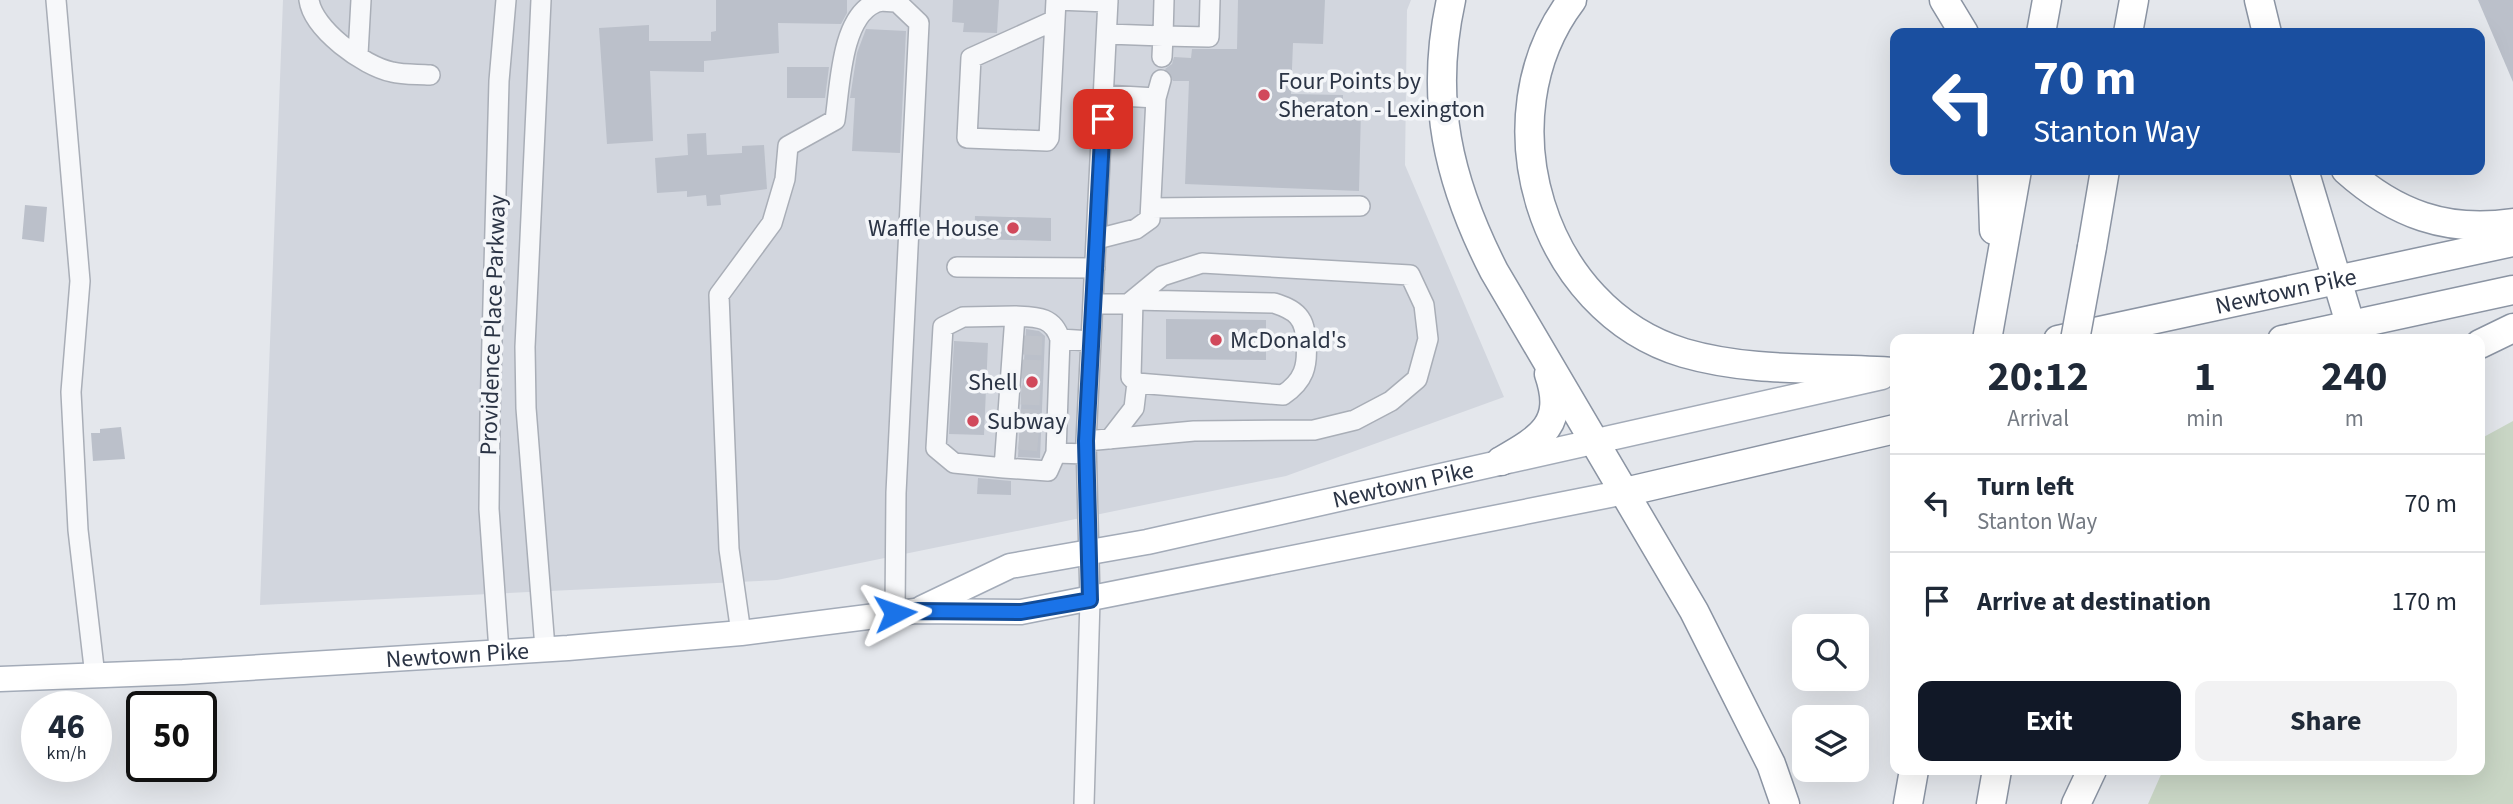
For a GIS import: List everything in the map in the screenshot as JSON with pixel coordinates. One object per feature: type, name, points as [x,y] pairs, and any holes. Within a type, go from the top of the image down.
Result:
[{"type":"highway","points":[[1451,0],[1442,42],[1440,93],[1452,164],[1468,221],[1543,355],[1694,611],[1771,764],[1785,804]]},
{"type":"highway","points":[[1572,0],[1546,44],[1538,73],[1528,136],[1541,210],[1555,243],[1574,273],[1603,305],[1639,332],[1682,352],[1727,363],[1777,369],[1890,373]]},
{"type":"highway","points":[[1944,0],[1961,28]]},
{"type":"highway","points":[[2042,28],[2047,0]]},
{"type":"highway","points":[[2129,28],[2134,0]]},
{"type":"highway","points":[[1992,175],[1996,282]]},
{"type":"highway","points":[[1988,334],[2016,175]]},
{"type":"highway","points":[[2076,334],[2104,175]]},
{"type":"highway","points":[[2306,175],[2352,332]]},
{"type":"highway","points":[[2352,175],[2390,204],[2454,227],[2513,223]]},
{"type":"highway","name":"Newtown Pike","points":[[2085,334],[2513,242]]},
{"type":"highway","name":"Newtown Pike","points":[[2334,334],[2352,332],[2513,290]]},
{"type":"highway","points":[[2485,342],[2513,328]]},
{"type":"highway","points":[[1501,461],[1540,437],[1553,414],[1554,388],[1543,355]]},
{"type":"highway","name":"Newtown Pike","points":[[1625,492],[1890,430]]},
{"type":"highway","points":[[1908,804],[1913,775]]},
{"type":"highway","points":[[1991,804],[1996,775]]},
{"type":"highway","points":[[2076,804],[2090,775]]},
{"type":"main road","name":"Newtown Pike","points":[[905,612],[1010,566],[1147,542],[1890,374]]},
{"type":"main road","name":"Newtown Pike","points":[[0,679],[95,676],[545,648],[741,633],[905,612],[1021,612],[1625,492]]},
{"type":"street","points":[[56,0],[79,281],[71,392],[78,530],[95,676]]},
{"type":"street","points":[[309,0],[313,18],[325,32],[377,67],[393,72],[430,75]]},
{"type":"street","points":[[358,54],[361,0]]},
{"type":"street","name":"Providence Place Parkway","points":[[499,650],[489,509],[499,81],[506,0]]},
{"type":"street","name":"Providence Place Parkway","points":[[541,0],[525,347],[526,408],[545,648]]},
{"type":"street","points":[[1162,57],[1164,0]]},
{"type":"street","points":[[1108,34],[1209,37],[1210,0]]},
{"type":"street","points":[[1056,7],[1049,138],[1043,144],[967,138],[969,63],[976,55],[1056,7],[1108,1],[1086,448],[1086,553],[1090,600],[1084,804]]},
{"type":"street","points":[[741,633],[729,549],[719,295],[772,223],[785,178],[788,146],[835,120],[846,46],[855,20],[875,2],[897,2],[919,23],[897,480],[905,612]]},
{"type":"street","points":[[1097,239],[1136,229],[1150,219],[1159,89],[1104,95]]},
{"type":"street","points":[[1151,208],[1360,206]]},
{"type":"street","points":[[1051,446],[1086,448],[1110,439],[1194,431],[1314,430],[1355,420],[1391,401],[1417,379],[1428,339],[1424,305],[1410,275],[1202,263],[1162,276],[1128,304],[1093,304]]},
{"type":"street","points":[[957,267],[1095,268]]},
{"type":"street","points":[[1133,300],[1274,303],[1299,317],[1304,326],[1307,362],[1295,387],[1283,395],[1137,383],[1131,377],[1133,300]]},
{"type":"street","points":[[1004,468],[1012,440],[1014,418],[1018,345],[1015,316]]},
{"type":"street","points":[[1015,316],[1044,318],[1056,326],[1051,371],[1051,446],[1048,471],[954,463],[936,448],[943,327],[963,317],[1015,316]]},
{"type":"street","points":[[1055,344],[1091,341]]},
{"type":"street","points":[[1110,439],[1134,408],[1137,383]]},
{"type":"shaded area","points":[[283,0],[1411,0],[1407,10],[1405,165],[1504,397],[1286,476],[777,580],[260,605]]},
{"type":"green space","points":[[2513,421],[2513,804],[2148,804],[2161,775],[2485,775],[2485,436]]},
{"type":"building","points":[[716,0],[847,0],[847,13],[841,24],[778,23],[779,53],[704,61],[704,72],[650,71],[653,141],[607,144],[599,28],[649,25],[649,41],[711,41],[711,32],[716,31]]},
{"type":"building","points":[[953,0],[999,0],[997,33],[963,32],[964,23],[952,22]]},
{"type":"building","name":"Four Points by Sheraton - Lexington","points":[[1238,0],[1325,0],[1323,44],[1293,43],[1291,94],[1343,95],[1343,108],[1361,109],[1359,191],[1185,184],[1189,81],[1173,81],[1165,69],[1172,64],[1174,57],[1191,58],[1192,49],[1237,49]]},
{"type":"building","points":[[2478,0],[2513,0],[2513,82]]},
{"type":"building","points":[[866,29],[906,31],[900,153],[852,151],[855,98],[850,98],[857,53]]},
{"type":"building","points":[[787,67],[829,67],[825,98],[787,98]]},
{"type":"building","points":[[706,133],[707,155],[742,153],[742,146],[764,145],[767,189],[720,195],[721,205],[707,206],[706,195],[687,197],[687,191],[657,193],[655,158],[688,155],[687,134]]},
{"type":"building","points":[[25,205],[47,207],[44,242],[22,239]]},
{"type":"building","name":"Waffle House","points":[[975,216],[1051,218],[1051,241],[974,239]]},
{"type":"building","name":"McDonald's","points":[[1166,319],[1266,320],[1266,360],[1166,359]]},
{"type":"building","name":"Shell","points":[[1026,329],[1039,331],[1045,336],[1040,458],[1018,457]]},
{"type":"building","points":[[954,341],[988,343],[984,435],[949,434]]},
{"type":"building","points":[[121,427],[125,459],[93,461],[91,433],[100,433],[100,429]]},
{"type":"building","points":[[978,478],[1011,481],[1011,495],[977,494]]},
{"type":"tunnel","points":[[1023,345],[1045,346]]},
{"type":"tunnel","points":[[1022,369],[1044,370]]},
{"type":"tunnel","points":[[1021,395],[1043,396]]},
{"type":"tunnel","points":[[1020,418],[1041,420]]},
{"type":"tunnel","points":[[1019,440],[1040,442]]},
{"type":"place","name":"Four Points by Sheraton - Lexington","points":[[1264,95]]},
{"type":"place","name":"Waffle House","points":[[1013,228]]},
{"type":"place","name":"McDonald's","points":[[1216,340]]},
{"type":"place","name":"Shell","points":[[1032,382]]},
{"type":"place","name":"Subway","points":[[973,421]]},
{"type":"route","points":[[895,613],[1021,612],[1090,600],[1086,553],[1086,441],[1103,119]]}]
